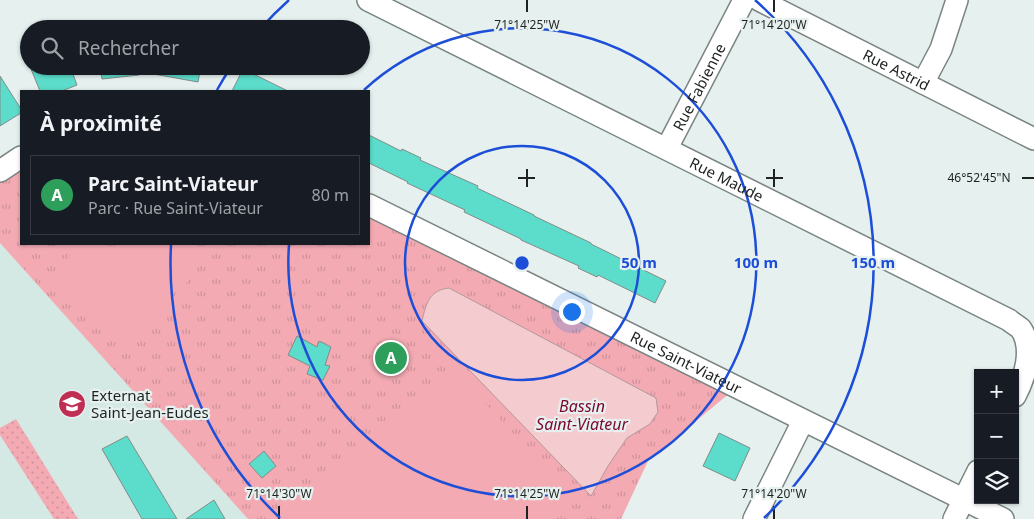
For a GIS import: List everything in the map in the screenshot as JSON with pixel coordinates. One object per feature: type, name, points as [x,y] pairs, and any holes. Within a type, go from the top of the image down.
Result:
[{"type":"street","name":"Rue Maude","points":[[368,0],[1009,320],[1021,329],[1028,342],[1029,358],[1024,378],[1019,388]]},
{"type":"street","name":"Rue Fabienne","points":[[667,148],[744,0]]},
{"type":"street","name":"Rue Astrid","points":[[759,0],[1034,140]]},
{"type":"street","points":[[923,82],[941,50],[957,0]]},
{"type":"street","points":[[0,171],[20,158]]},
{"type":"street","name":"Rue Saint-Viateur","points":[[370,205],[1003,519]]},
{"type":"street","points":[[754,519],[803,421]]},
{"type":"street","points":[[954,519],[974,479]]},
{"type":"shaded area","name":"Externat Saint-Jean-Eudes","points":[[0,243],[42,289],[248,519],[0,519]]},
{"type":"green space","points":[[20,158],[20,245],[370,245],[370,205],[739,388],[725,397],[648,461],[621,519],[248,519],[0,243],[0,171]]},
{"type":"green space","points":[[74,245],[103,245],[111,252],[119,251],[124,245],[187,245],[192,258],[192,271],[184,287],[174,292],[171,302],[127,337],[116,343],[60,281]]},
{"type":"green space","points":[[456,372],[574,499],[550,519],[277,519]]},
{"type":"green space","points":[[16,419],[78,519],[54,519],[0,435],[0,428]]},
{"type":"water","name":"Bassin Saint-Viateur","points":[[449,288],[656,398],[658,412],[650,424],[627,438],[591,496],[422,321],[430,298],[437,291]]},
{"type":"building","points":[[33,75],[73,75],[77,85],[64,90],[40,90]]},
{"type":"building","points":[[101,75],[139,75],[102,79]]},
{"type":"building","points":[[159,75],[199,75],[198,82]]},
{"type":"building","points":[[240,75],[255,75],[286,90],[232,90]]},
{"type":"building","points":[[0,76],[20,107],[20,114],[0,126]]},
{"type":"building","points":[[370,136],[478,186],[477,188],[666,281],[655,303],[598,275],[597,277],[578,268],[579,266],[464,212],[465,210],[370,163]]},
{"type":"building","points":[[297,336],[317,347],[319,341],[331,347],[325,365],[330,366],[323,380],[307,374],[310,366],[288,355]]},
{"type":"building","points":[[719,433],[750,448],[735,481],[703,466]]},
{"type":"building","points":[[127,436],[177,519],[142,519],[102,449]]},
{"type":"building","points":[[264,451],[276,466],[262,478],[249,464]]},
{"type":"building","points":[[214,500],[225,519],[186,519]]},
{"type":"place","name":"Parc Saint-Viateur","points":[[391,358]]},
{"type":"place","name":"Externat Saint-Jean-Eudes","points":[[72,404]]}]
